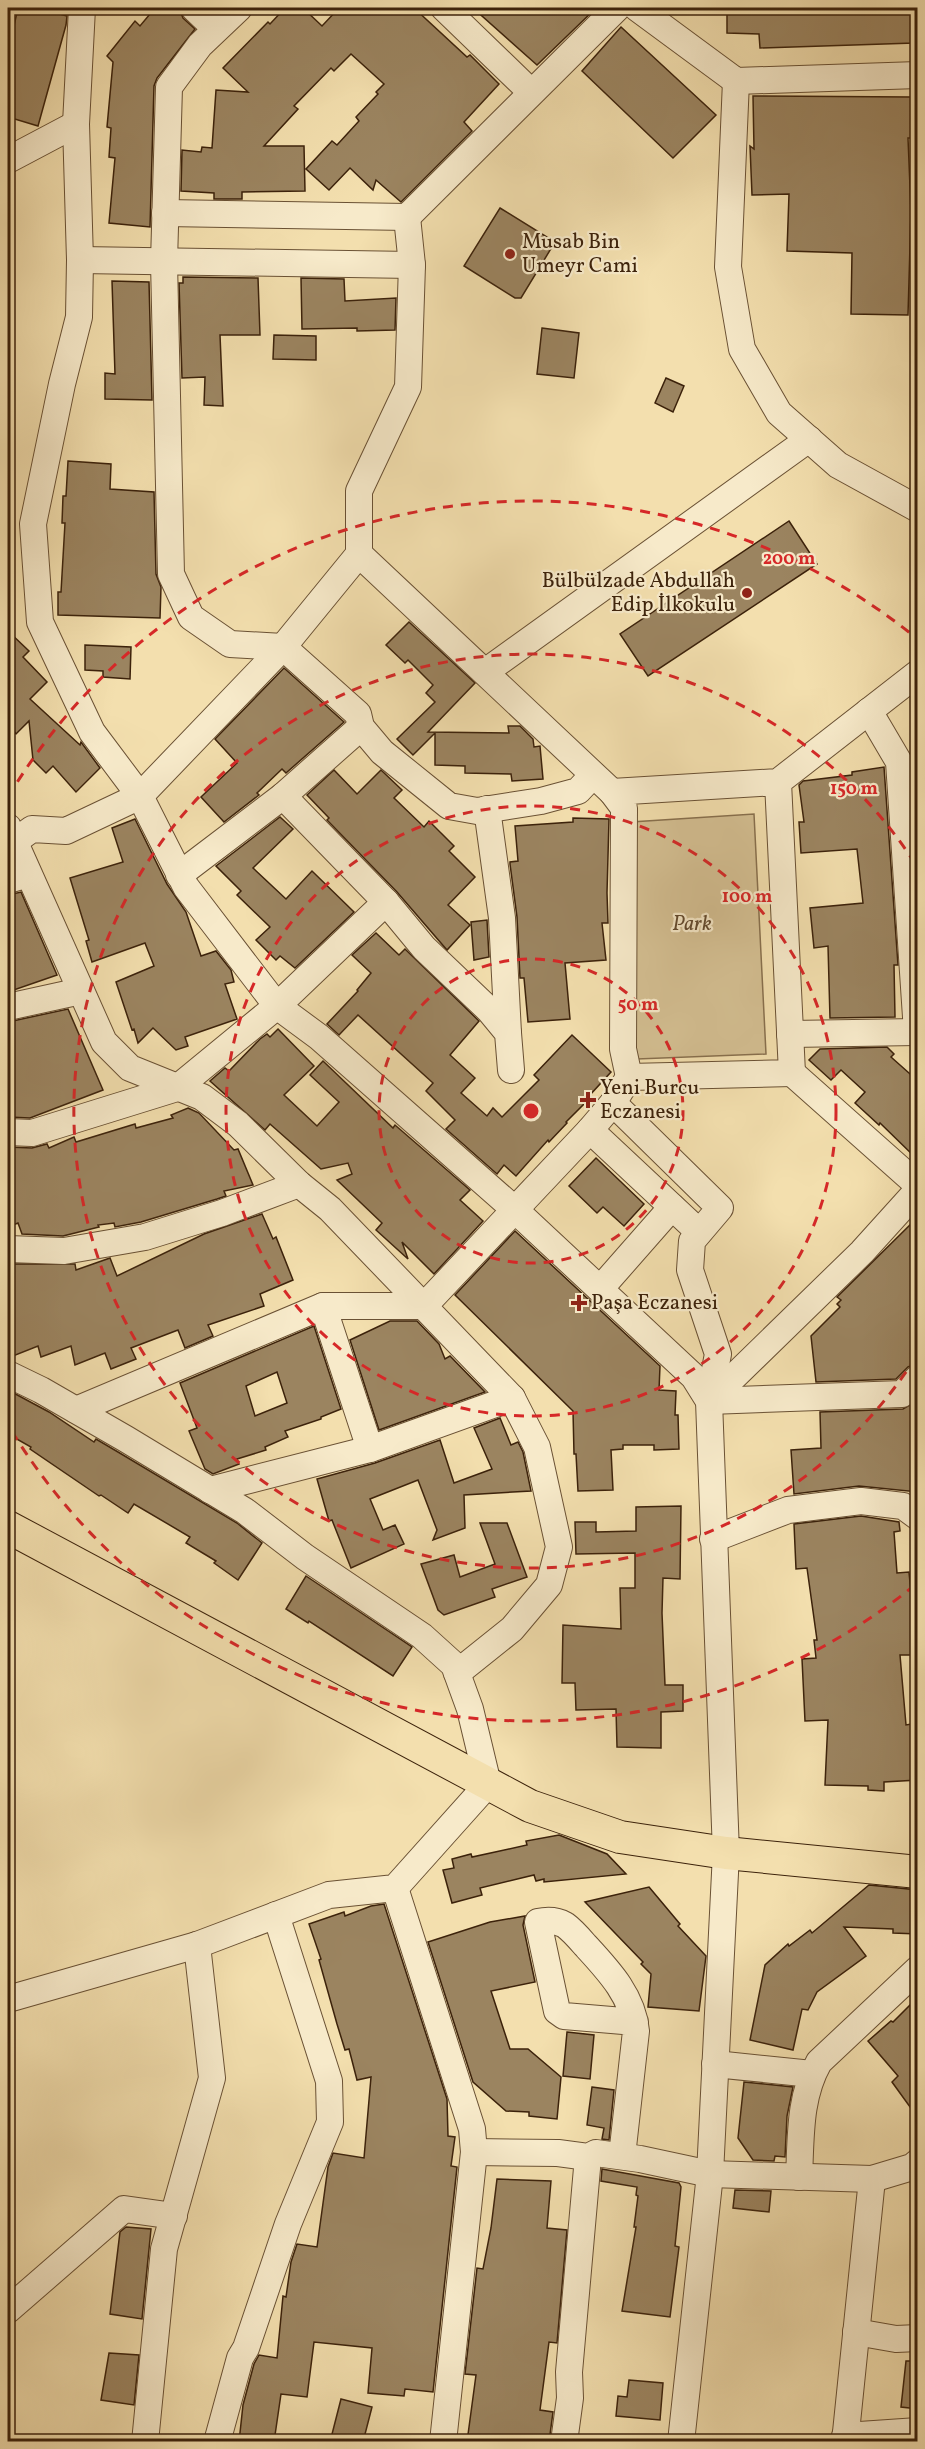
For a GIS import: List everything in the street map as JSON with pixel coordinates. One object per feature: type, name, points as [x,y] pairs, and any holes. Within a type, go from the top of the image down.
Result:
[{"type":"main road","points":[[8,1527],[530,1806],[620,1837],[726,1853],[918,1872]]},
{"type":"street","points":[[82,8],[76,124],[80,260],[79,317],[62,384],[33,524],[40,622],[92,732],[140,796],[179,875],[276,1006],[319,1037],[514,1209],[694,1377],[709,1401]]},
{"type":"street","points":[[194,8],[215,28]]},
{"type":"street","points":[[239,8],[215,28],[169,87],[164,262],[171,573],[190,617],[230,644],[283,647],[358,714],[361,727],[382,752],[449,806],[477,810],[541,801],[578,791],[594,775]]},
{"type":"street","points":[[444,8],[531,92]]},
{"type":"street","points":[[165,213],[407,217],[617,8]]},
{"type":"street","points":[[637,8],[736,81],[918,75]]},
{"type":"street","points":[[736,81],[728,267],[742,349],[779,413],[838,465],[918,509]]},
{"type":"street","points":[[8,160],[76,124]]},
{"type":"street","points":[[407,217],[412,265],[408,387],[359,491],[359,554],[283,647],[140,796],[66,831],[32,829],[11,834],[18,877],[81,991],[104,1042],[130,1068],[202,1097],[238,1124],[299,1184],[330,1209],[512,1398],[537,1447],[559,1547],[549,1585],[512,1629],[457,1673]]},
{"type":"street","points":[[80,260],[412,265]]},
{"type":"street","points":[[485,672],[809,439]]},
{"type":"street","points":[[76,1410],[323,1306],[424,1306],[590,1130],[614,1103],[629,1077],[623,1049],[624,808],[612,792],[359,554]]},
{"type":"street","points":[[612,792],[778,782],[918,673]]},
{"type":"street","points":[[790,1034],[917,1032],[899,762],[868,711]]},
{"type":"street","points":[[179,875],[283,796],[361,727]]},
{"type":"street","points":[[778,782],[792,1073]]},
{"type":"street","points":[[283,796],[386,902],[424,948],[489,1010],[508,1033]]},
{"type":"street","points":[[488,809],[502,918],[511,1070]]},
{"type":"street","points":[[8,1132],[32,1133],[177,1088],[276,1006],[386,902]]},
{"type":"street","points":[[8,1007],[81,991]]},
{"type":"street","points":[[629,1077],[792,1073],[918,1185]]},
{"type":"street","points":[[614,1103],[720,1208],[692,1241],[690,1270],[718,1354],[709,1401],[726,1853],[710,2174],[681,2442]]},
{"type":"street","points":[[590,1130],[699,1232]]},
{"type":"street","points":[[8,1249],[64,1251],[146,1237],[222,1214],[299,1184]]},
{"type":"street","points":[[709,1401],[862,1252],[918,1190]]},
{"type":"street","points":[[600,1289],[672,1207]]},
{"type":"street","points":[[323,1306],[370,1449]]},
{"type":"street","points":[[8,1374],[76,1410],[245,1511],[305,1557],[422,1636],[454,1665],[470,1709],[488,1784],[395,1888],[329,1895],[197,1945],[8,1999]]},
{"type":"street","points":[[709,1401],[902,1394],[918,1378]]},
{"type":"street","points":[[210,1490],[370,1449],[512,1398]]},
{"type":"street","points":[[713,1539],[788,1510],[861,1501],[903,1506],[918,1517]]},
{"type":"street","points":[[395,1888],[472,2129],[474,2152],[443,2442]]},
{"type":"street","points":[[217,2442],[240,2358],[246,2348],[288,2224],[330,2122],[329,2081],[276,1915]]},
{"type":"street","points":[[622,2156],[636,2031],[635,2022],[629,2001],[600,1962],[571,1930],[558,1922],[538,1922],[557,2012],[564,2016],[635,2022]]},
{"type":"street","points":[[153,2442],[145,2441],[164,2249],[212,2078],[197,1945]]},
{"type":"street","points":[[799,2177],[804,2098],[812,2073],[827,2054],[918,1969]]},
{"type":"street","points":[[715,2064],[812,2073]]},
{"type":"street","points":[[474,2152],[558,2153],[588,2157],[596,2153],[710,2174],[872,2179],[912,2167],[918,2162]]},
{"type":"street","points":[[564,2442],[570,2398],[569,2372],[588,2157]]},
{"type":"street","points":[[872,2179],[845,2439],[918,2431]]},
{"type":"street","points":[[8,2310],[124,2209],[174,2216]]},
{"type":"street","points":[[856,2332],[896,2339],[918,2338]]},
{"type":"green space","name":"Park","points":[[754,814],[766,1054],[637,1059],[624,924],[631,822]]},
{"type":"building","points":[[18,8],[38,8],[67,16],[38,126],[8,117],[8,52]]},
{"type":"building","points":[[155,8],[179,8],[183,18],[195,29],[157,78],[154,86],[150,227],[109,223],[115,158],[109,157],[111,128],[107,127],[113,62],[107,56],[135,21],[140,26]]},
{"type":"building","points":[[285,8],[303,8],[322,26],[339,8],[414,8],[467,57],[470,55],[499,84],[464,122],[472,131],[401,202],[376,180],[373,190],[350,168],[329,190],[306,169],[332,141],[337,145],[359,121],[356,117],[378,94],[376,92],[384,84],[351,54],[334,71],[331,68],[294,106],[298,109],[264,146],[304,146],[305,191],[242,192],[242,199],[214,199],[214,193],[181,191],[182,150],[201,152],[202,147],[212,148],[216,90],[248,92],[223,68]]},
{"type":"building","points":[[473,8],[596,8],[537,65]]},
{"type":"building","points":[[727,8],[911,8],[914,43],[760,48],[759,34],[727,33]]},
{"type":"building","points":[[621,27],[716,115],[673,158],[582,71]]},
{"type":"building","points":[[753,96],[911,97],[912,138],[908,138],[911,211],[908,315],[851,314],[852,253],[787,251],[789,194],[752,195],[750,146],[754,149]]},
{"type":"building","name":"Musab Bin Umeyr Cami","points":[[500,208],[555,242],[521,298],[515,298],[464,266]]},
{"type":"building","points":[[183,277],[258,278],[260,335],[220,335],[223,406],[204,405],[205,377],[182,378],[179,283],[183,283]]},
{"type":"building","points":[[301,278],[344,279],[345,301],[396,298],[395,330],[302,329]]},
{"type":"building","points":[[112,281],[149,282],[152,400],[105,399],[105,373],[115,374]]},
{"type":"building","points":[[542,328],[579,333],[574,378],[537,374]]},
{"type":"building","points":[[274,335],[316,336],[316,360],[273,359]]},
{"type":"building","points":[[666,378],[684,386],[673,412],[655,403]]},
{"type":"building","points":[[68,461],[111,464],[110,489],[154,492],[156,574],[161,587],[160,618],[58,615],[65,523],[62,523],[63,496],[66,496]]},
{"type":"building","points":[[789,521],[817,564],[648,676],[620,634]]},
{"type":"building","points":[[409,622],[475,683],[428,732],[509,733],[508,726],[520,726],[533,739],[534,747],[540,746],[543,779],[512,781],[511,774],[465,773],[465,766],[435,765],[435,733],[413,755],[397,739],[435,702],[426,693],[433,685],[408,660],[405,663],[386,645]]},
{"type":"building","points":[[8,631],[29,651],[23,657],[47,682],[30,699],[80,745],[81,742],[100,768],[76,792],[53,766],[46,773],[33,760],[29,721],[16,734],[8,724]]},
{"type":"building","points":[[85,645],[131,647],[130,679],[103,677],[103,671],[85,670]]},
{"type":"building","points":[[284,668],[344,722],[286,773],[282,769],[257,793],[259,795],[224,822],[201,797],[237,763],[215,739]]},
{"type":"building","points":[[884,767],[898,965],[894,965],[895,1017],[830,1018],[828,946],[814,948],[810,908],[863,903],[857,849],[801,853],[799,822],[804,822],[799,785],[803,781],[852,775],[852,772]]},
{"type":"building","points":[[334,770],[357,794],[381,770],[402,790],[394,798],[424,827],[429,821],[454,846],[449,851],[475,877],[448,905],[470,925],[447,950],[397,892],[327,820],[329,818],[307,795]]},
{"type":"building","points":[[280,817],[293,829],[253,868],[286,899],[312,871],[354,912],[295,968],[280,956],[276,960],[256,940],[270,927],[237,895],[241,891],[216,866]]},
{"type":"building","points":[[573,818],[609,819],[608,923],[602,923],[606,960],[565,963],[570,1019],[528,1022],[524,978],[520,978],[517,917],[510,864],[510,862],[518,861],[515,826],[573,822]]},
{"type":"building","points":[[135,819],[167,884],[186,912],[201,956],[216,951],[231,970],[234,982],[225,984],[237,1019],[185,1037],[188,1046],[176,1050],[153,1028],[138,1043],[116,982],[154,966],[145,943],[92,962],[86,941],[89,940],[70,878],[123,862],[112,828]]},
{"type":"building","points":[[21,892],[57,975],[8,992],[8,895]]},
{"type":"building","points":[[487,920],[489,957],[474,960],[471,922]]},
{"type":"building","points":[[376,933],[399,955],[405,949],[479,1021],[450,1055],[475,1078],[461,1093],[487,1116],[493,1108],[502,1117],[539,1080],[534,1075],[572,1035],[611,1072],[590,1095],[591,1097],[516,1176],[504,1165],[497,1174],[446,1129],[455,1120],[426,1091],[433,1083],[358,1015],[339,1035],[327,1024],[358,991],[371,973],[352,955]]},
{"type":"building","points":[[68,1009],[103,1090],[30,1118],[8,1117],[8,1022]]},
{"type":"building","points":[[278,1029],[314,1066],[284,1095],[317,1126],[339,1102],[310,1075],[323,1061],[393,1128],[395,1125],[470,1190],[460,1200],[483,1221],[434,1274],[402,1242],[408,1259],[376,1230],[382,1223],[337,1180],[352,1174],[348,1163],[321,1169],[270,1124],[265,1130],[210,1081],[225,1068],[229,1071],[260,1039],[267,1034],[270,1037]]},
{"type":"building","points":[[887,1047],[894,1054],[891,1057],[918,1081],[918,1160],[880,1123],[879,1125],[855,1103],[865,1092],[841,1070],[831,1080],[809,1060],[820,1049]]},
{"type":"building","points":[[188,1108],[199,1113],[234,1150],[238,1149],[253,1185],[224,1191],[226,1196],[141,1222],[115,1227],[114,1223],[98,1225],[99,1227],[63,1236],[22,1234],[18,1223],[8,1227],[8,1147],[32,1148],[47,1144],[49,1148],[74,1137],[76,1142],[135,1124],[136,1128],[173,1118],[171,1115]]},
{"type":"building","points":[[596,1158],[644,1204],[624,1226],[603,1207],[597,1213],[569,1186]]},
{"type":"building","points":[[262,1214],[273,1239],[276,1237],[293,1280],[260,1294],[264,1306],[208,1325],[213,1336],[185,1348],[178,1330],[131,1348],[136,1359],[111,1369],[105,1353],[75,1365],[71,1346],[41,1357],[38,1346],[8,1358],[8,1285],[14,1283],[13,1264],[75,1264],[76,1270],[110,1258],[117,1276],[204,1234]]},
{"type":"building","points":[[918,1217],[918,1363],[908,1367],[896,1379],[816,1382],[811,1336],[840,1307],[837,1304],[841,1300],[837,1297]]},
{"type":"building","points":[[515,1231],[660,1366],[659,1390],[676,1391],[675,1415],[678,1415],[679,1449],[654,1450],[654,1445],[623,1445],[623,1449],[611,1450],[613,1490],[578,1491],[573,1411],[455,1295]]},
{"type":"building","points":[[390,1321],[417,1321],[439,1344],[445,1359],[450,1356],[485,1392],[379,1430],[350,1340]]},
{"type":"building","points":[[314,1326],[341,1409],[321,1419],[285,1431],[288,1437],[265,1447],[266,1450],[237,1459],[239,1464],[213,1474],[205,1469],[189,1431],[197,1428],[180,1383]],"holes":[[[277,1372],[287,1403],[255,1416],[246,1386]]]},
{"type":"building","points":[[8,1390],[49,1412],[94,1442],[96,1439],[237,1523],[262,1543],[238,1580],[214,1563],[216,1561],[186,1543],[190,1537],[134,1504],[128,1513],[8,1434]]},
{"type":"building","points":[[918,1400],[918,1492],[859,1486],[794,1494],[791,1450],[821,1448],[820,1412],[903,1409]]},
{"type":"building","points":[[500,1418],[511,1445],[518,1442],[523,1452],[531,1491],[464,1495],[465,1528],[433,1540],[437,1530],[418,1480],[370,1499],[383,1530],[395,1525],[404,1544],[351,1568],[332,1520],[329,1521],[317,1479],[375,1463],[440,1440],[454,1483],[492,1469],[474,1428]]},
{"type":"building","points":[[681,1506],[680,1579],[663,1578],[662,1613],[665,1685],[683,1685],[683,1711],[661,1712],[661,1748],[617,1747],[616,1709],[576,1710],[575,1683],[562,1683],[563,1625],[621,1629],[620,1588],[635,1588],[635,1553],[576,1554],[575,1522],[596,1522],[596,1532],[636,1531],[636,1507]]},
{"type":"building","points":[[861,1516],[899,1522],[900,1531],[894,1532],[897,1573],[909,1572],[912,1604],[913,1655],[900,1655],[906,1725],[918,1723],[918,1780],[884,1782],[884,1791],[868,1790],[868,1786],[825,1785],[828,1720],[805,1721],[802,1659],[816,1658],[814,1640],[817,1640],[807,1568],[796,1569],[794,1524]]},
{"type":"building","points":[[480,1523],[507,1523],[527,1577],[492,1589],[495,1597],[444,1615],[438,1610],[421,1564],[454,1555],[460,1577],[495,1564]]},
{"type":"building","points":[[306,1576],[412,1647],[393,1676],[309,1621],[308,1623],[286,1609]]},
{"type":"building","points":[[559,1835],[607,1854],[626,1874],[544,1882],[544,1879],[536,1881],[534,1875],[480,1888],[482,1895],[452,1903],[443,1870],[454,1868],[452,1859],[527,1845],[526,1841]]},
{"type":"building","points":[[869,1885],[918,1890],[918,1934],[893,1933],[893,1929],[844,1927],[866,1956],[817,1992],[808,2010],[802,2009],[793,2050],[750,2040],[765,1965],[788,1944],[789,1946],[810,1930],[812,1933]]},
{"type":"building","points":[[649,1887],[680,1924],[678,1926],[706,1956],[699,2011],[648,2007],[651,1974],[641,1964],[643,1962],[585,1902]]},
{"type":"building","points":[[384,1904],[447,2099],[448,2136],[455,2137],[451,2166],[457,2167],[433,2392],[405,2389],[404,2396],[368,2393],[372,2348],[314,2342],[307,2397],[281,2394],[274,2442],[239,2442],[243,2405],[254,2364],[259,2355],[277,2358],[283,2296],[286,2297],[291,2262],[297,2244],[317,2247],[328,2167],[333,2153],[364,2158],[371,2077],[357,2080],[349,2049],[345,2050],[337,2024],[319,1960],[321,1959],[309,1924],[344,1912],[345,1916],[371,1906]]},
{"type":"building","points":[[525,1916],[523,1925],[535,1982],[491,1991],[510,2049],[528,2049],[561,2077],[557,2119],[529,2116],[529,2112],[506,2111],[473,2082],[428,1942],[490,1922]]},
{"type":"building","points":[[918,1997],[918,2118],[892,2082],[898,2076],[868,2041],[891,2021],[893,2022]]},
{"type":"building","points":[[567,2032],[594,2035],[590,2079],[563,2076]]},
{"type":"building","points":[[744,2082],[793,2087],[787,2116],[785,2157],[775,2156],[774,2161],[753,2160],[738,2138]]},
{"type":"building","points":[[592,2087],[614,2090],[609,2140],[602,2139],[604,2128],[587,2125]]},
{"type":"building","points":[[602,2169],[679,2183],[681,2187],[675,2246],[679,2247],[670,2317],[622,2311],[636,2227],[634,2227],[637,2187],[601,2181]]},
{"type":"building","points":[[497,2179],[551,2181],[547,2228],[567,2230],[557,2343],[549,2342],[540,2410],[553,2412],[549,2442],[467,2442],[476,2375],[465,2374],[477,2268],[483,2269]]},
{"type":"building","points":[[735,2190],[771,2191],[769,2212],[733,2208]]},
{"type":"building","points":[[126,2227],[151,2229],[142,2319],[110,2314],[120,2232]]},
{"type":"building","points":[[109,2353],[139,2355],[134,2405],[101,2400]]},
{"type":"building","points":[[906,2361],[918,2361],[918,2409],[901,2407]]},
{"type":"building","points":[[629,2380],[663,2383],[660,2420],[616,2416],[618,2396],[627,2397]]},
{"type":"building","points":[[341,2399],[372,2407],[363,2442],[330,2442]]},
{"type":"place","name":"Musab Bin Umeyr Cami","points":[[510,254]]},
{"type":"place","name":"Bülbülzade Abdullah Edip İlkokulu","points":[[747,593]]},
{"type":"place","name":"Yeni Burcu Eczanesi","points":[[588,1100]]},
{"type":"place","name":"Paşa Eczanesi","points":[[579,1303]]}]
